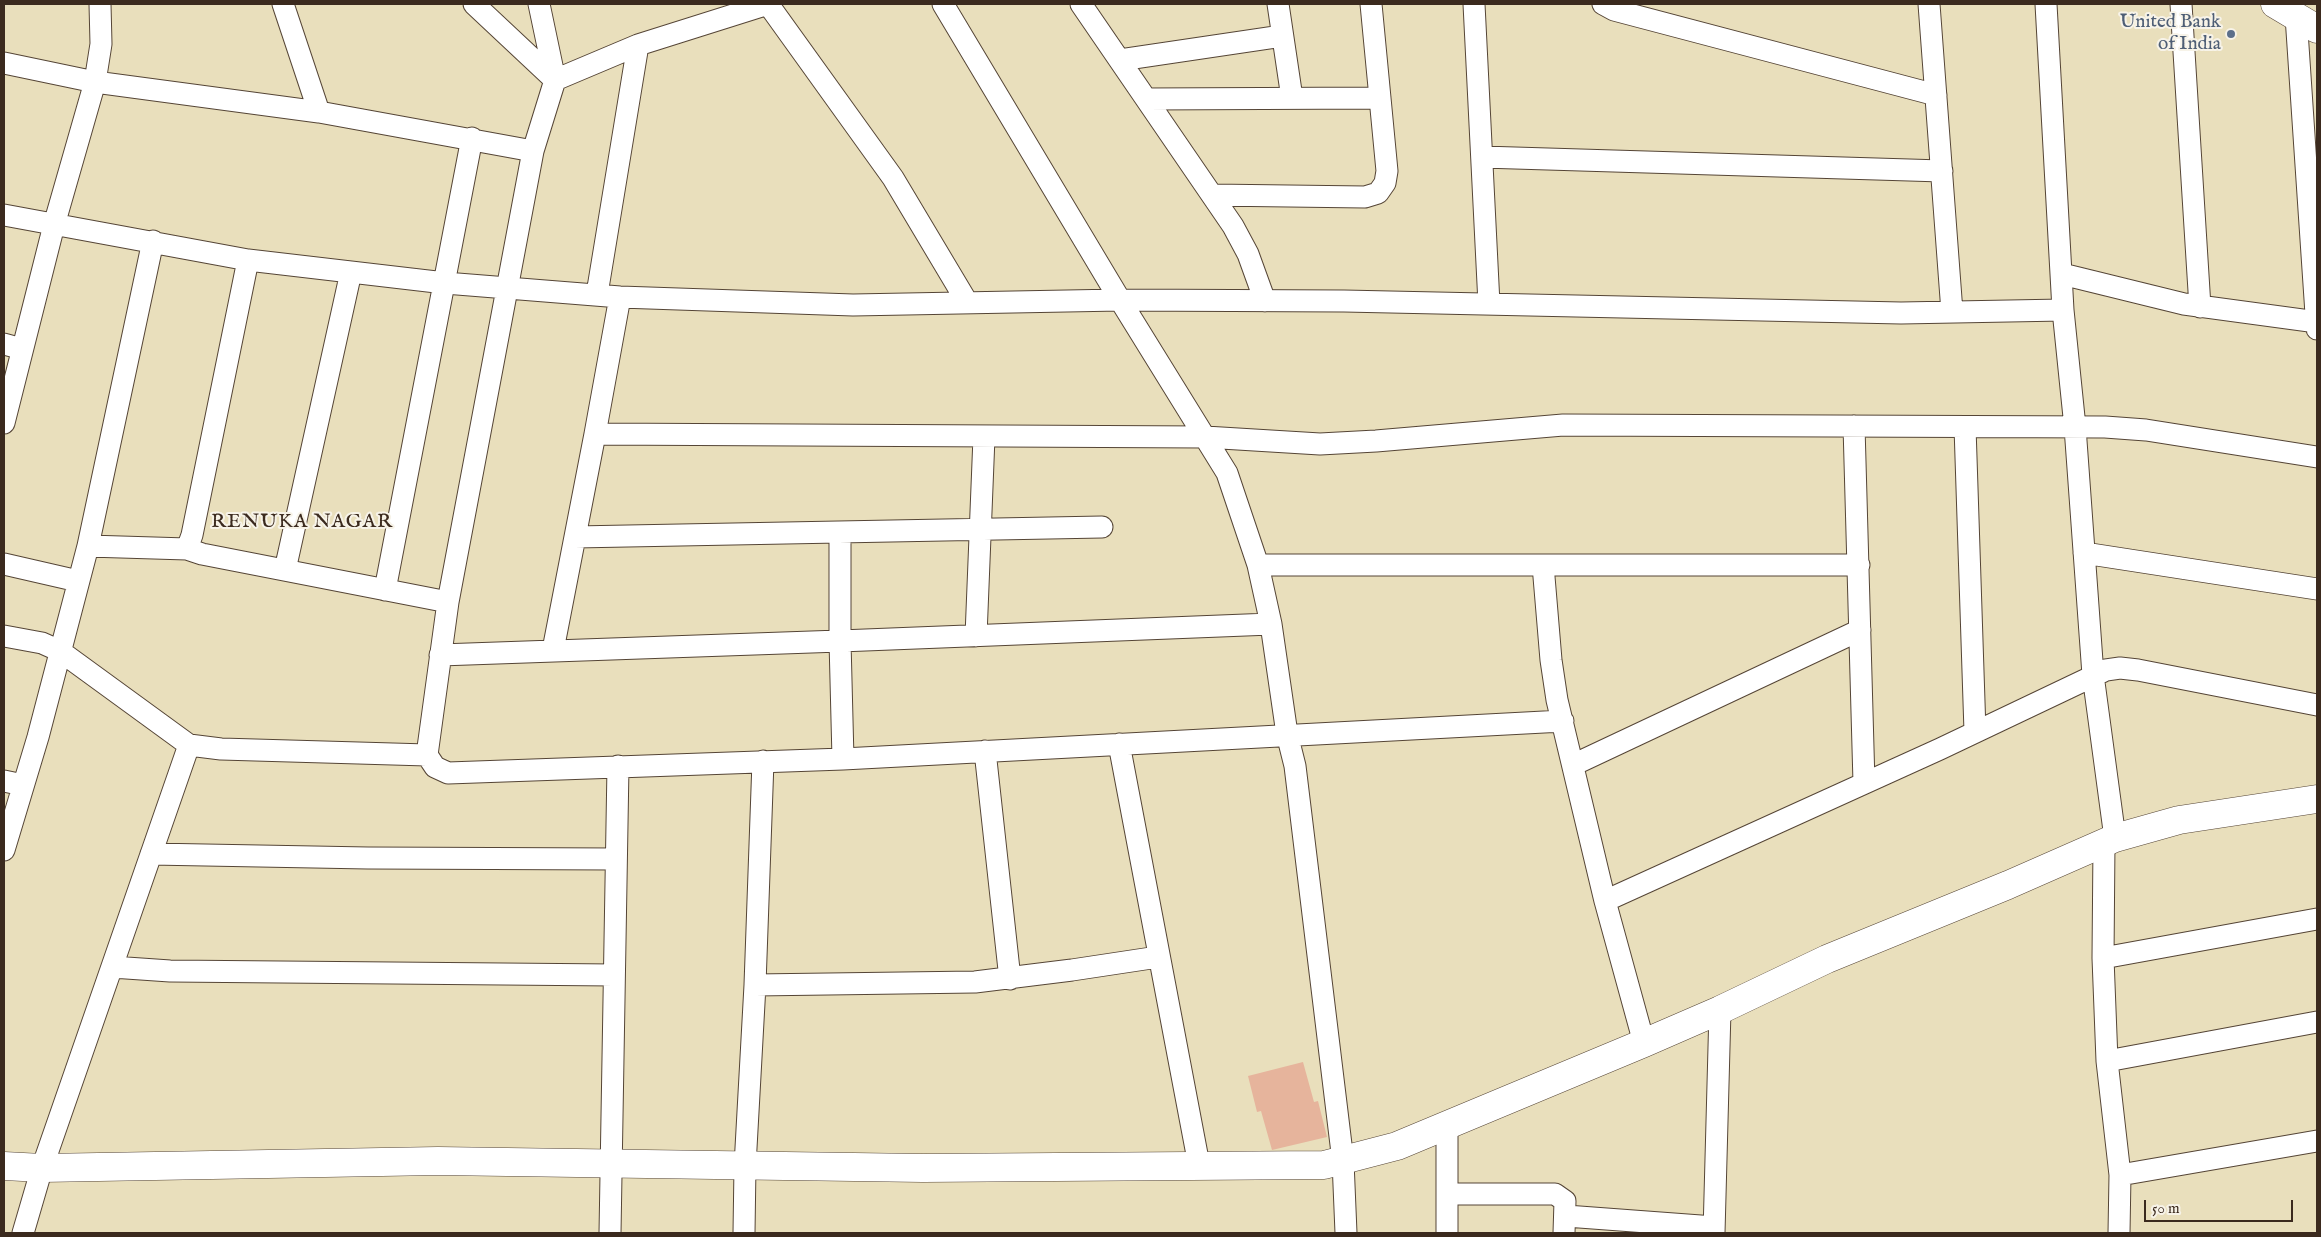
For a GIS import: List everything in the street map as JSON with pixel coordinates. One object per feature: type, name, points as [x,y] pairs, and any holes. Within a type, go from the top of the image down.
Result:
[{"type":"main road","points":[[4,1166],[42,1168],[438,1161],[923,1168],[1324,1165],[1398,1146],[1644,1043],[1720,1010],[1827,959],[2008,885],[2109,840],[2179,820],[2317,799]]},
{"type":"street","points":[[4,423],[13,346],[54,224],[95,82],[101,44],[100,4]]},
{"type":"street","points":[[283,4],[319,112]]},
{"type":"street","points":[[474,4],[555,80]]},
{"type":"street","points":[[539,4],[555,80],[533,151],[448,602],[427,755],[435,767],[448,773],[843,759],[1287,734],[1562,721]]},
{"type":"street","points":[[555,80],[638,45],[768,4],[893,178],[967,302]]},
{"type":"street","points":[[943,4],[1120,300],[1227,473],[1258,566],[1271,624],[1287,734],[1295,766],[1343,1160],[1346,1233]]},
{"type":"street","points":[[1081,4],[1233,226],[1248,254],[1264,301]]},
{"type":"street","points":[[1278,4],[1292,98]]},
{"type":"street","points":[[1212,195],[1365,197],[1378,193],[1385,183],[1387,171],[1371,4]]},
{"type":"street","points":[[1474,4],[1489,304]]},
{"type":"street","points":[[1603,4],[1614,10],[1936,95]]},
{"type":"street","points":[[1929,4],[1952,312]]},
{"type":"street","points":[[2046,4],[2063,310],[2075,427],[2093,675],[2109,840],[2102,958],[2107,1061],[2120,1176],[2119,1233]]},
{"type":"street","points":[[2181,4],[2200,307]]},
{"type":"street","points":[[2296,16],[2313,206],[2317,329]]},
{"type":"street","points":[[1120,60],[1282,36]]},
{"type":"street","points":[[597,294],[638,45]]},
{"type":"street","points":[[4,63],[95,82],[319,112],[472,138],[533,151]]},
{"type":"street","points":[[1146,99],[1380,98]]},
{"type":"street","points":[[385,590],[446,283],[472,138]]},
{"type":"street","points":[[1482,157],[1942,171]]},
{"type":"street","points":[[4,215],[248,260],[446,283],[620,297],[853,305],[1120,300],[1489,304],[1901,313],[2063,310]]},
{"type":"street","points":[[4,850],[14,783],[60,651],[88,546],[153,241]]},
{"type":"street","points":[[187,548],[192,534],[248,260]]},
{"type":"street","points":[[285,570],[351,272]]},
{"type":"street","points":[[2062,274],[2200,307],[2317,322]]},
{"type":"street","points":[[553,650],[620,297]]},
{"type":"street","points":[[595,434],[1205,438],[1320,444],[1563,425],[2105,427],[2146,430],[2317,456]]},
{"type":"street","points":[[1854,426],[1864,783]]},
{"type":"street","points":[[1965,427],[1975,732]]},
{"type":"street","points":[[976,636],[984,436]]},
{"type":"street","points":[[575,537],[1102,527]]},
{"type":"street","points":[[840,532],[843,759]]},
{"type":"street","points":[[88,546],[187,548],[202,554],[448,602]]},
{"type":"street","points":[[2084,553],[2317,589]]},
{"type":"street","points":[[4,564],[78,581]]},
{"type":"street","points":[[1543,565],[1551,660],[1562,721],[1605,901],[1644,1043]]},
{"type":"street","points":[[1258,566],[1858,565]]},
{"type":"street","points":[[440,655],[1271,624]]},
{"type":"street","points":[[1573,765],[1860,630]]},
{"type":"street","points":[[4,636],[42,643],[60,651],[189,745],[221,749],[427,755]]},
{"type":"street","points":[[1605,901],[1975,732],[2093,675],[2120,668],[2138,670],[2317,705]]},
{"type":"street","points":[[1119,744],[1198,1165]]},
{"type":"street","points":[[23,1233],[42,1168],[189,745]]},
{"type":"street","points":[[985,752],[1010,979]]},
{"type":"street","points":[[744,1233],[745,1166],[755,985],[763,762]]},
{"type":"street","points":[[610,1233],[618,766]]},
{"type":"street","points":[[151,854],[368,858],[616,859]]},
{"type":"street","points":[[2102,958],[2317,919]]},
{"type":"street","points":[[755,985],[975,982],[1010,979],[1158,957]]},
{"type":"street","points":[[112,968],[170,971],[614,975]]},
{"type":"street","points":[[1447,1194],[1555,1194],[1565,1201],[1565,1225],[1714,1230],[1720,1010]]},
{"type":"street","points":[[2107,1061],[2317,1022]]},
{"type":"street","points":[[1447,1125],[1447,1233]]},
{"type":"street","points":[[2120,1176],[2317,1141]]},
{"type":"building","points":[[1303,1062],[1314,1102],[1318,1101],[1327,1137],[1272,1150],[1261,1111],[1257,1112],[1248,1076]]},
{"type":"place","name":"United Bank of India","points":[[2231,34]]},
{"type":"district","name":"RENUKA NAGAR","points":[[302,523]]}]
